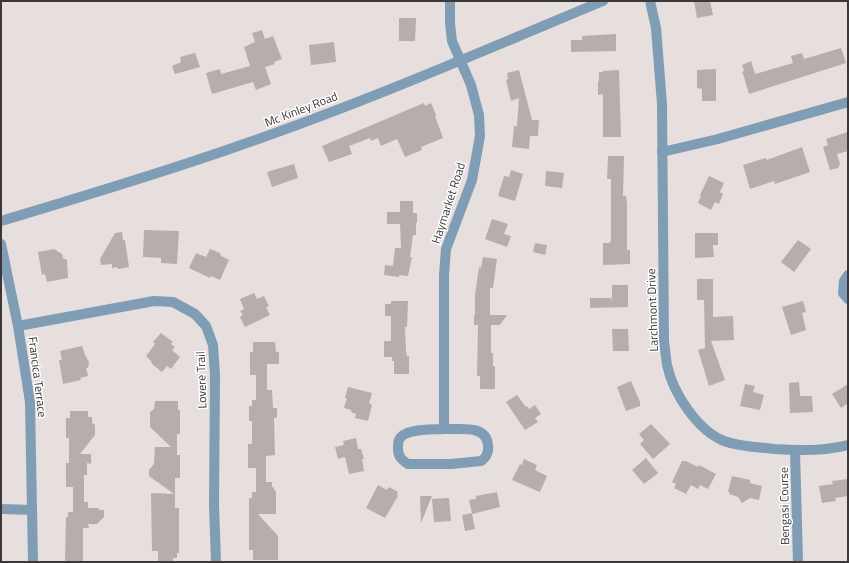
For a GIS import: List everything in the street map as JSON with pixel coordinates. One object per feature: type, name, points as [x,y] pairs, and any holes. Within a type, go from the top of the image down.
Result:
[{"type":"street","name":"Haymarket Road","points":[[444,429],[444,275],[446,249],[472,180],[480,136],[479,115],[473,93],[452,41],[450,1]]},
{"type":"street","name":"Mc Kinley Road","points":[[1,221],[95,193],[241,146],[459,61],[603,1]]},
{"type":"street","name":"Larchmont Drive","points":[[650,1],[656,28],[662,104],[664,341],[668,366],[677,392],[689,411],[704,428],[716,437],[725,441],[744,446],[795,450],[833,449],[848,445]]},
{"type":"street","points":[[662,152],[718,139],[848,102]]},
{"type":"street","name":"Francica Terrace","points":[[1,244],[18,326],[30,402],[33,562]]},
{"type":"street","points":[[848,275],[844,281],[843,293],[848,299]]},
{"type":"street","name":"Lovere Trail","points":[[18,326],[154,301],[173,302],[195,314],[206,326],[212,344],[215,375],[214,504],[216,562]]},
{"type":"street","points":[[444,429],[475,430],[481,432],[487,439],[488,449],[485,458],[481,462],[408,464],[399,456],[399,440],[404,433],[444,429]]},
{"type":"street","name":"Bengasi Course","points":[[795,450],[798,562]]},
{"type":"street","points":[[1,509],[32,510]]},
{"type":"building","points":[[694,1],[710,1],[713,15],[697,18]]},
{"type":"building","points":[[399,18],[416,18],[415,41],[399,41]]},
{"type":"building","points":[[262,30],[265,39],[273,36],[282,59],[274,62],[275,64],[265,67],[271,84],[256,90],[253,82],[212,94],[206,73],[220,69],[221,74],[250,66],[244,47],[255,42],[252,33]]},
{"type":"building","points":[[616,34],[616,51],[571,52],[571,40],[582,40],[582,36]]},
{"type":"building","points":[[334,42],[336,62],[311,65],[309,45]]},
{"type":"building","points":[[841,48],[846,63],[749,94],[742,72],[744,71],[742,65],[751,61],[755,74],[793,63],[791,56],[802,53],[804,59]]},
{"type":"building","points":[[195,53],[200,67],[175,74],[172,66],[181,62],[180,57]]},
{"type":"building","points":[[716,69],[716,101],[702,101],[702,89],[697,88],[697,70]]},
{"type":"building","points":[[519,70],[532,120],[539,120],[538,136],[530,136],[529,149],[512,147],[514,126],[517,126],[519,98],[511,101],[506,80],[508,79],[507,73]]},
{"type":"building","points":[[619,70],[621,137],[603,137],[603,94],[598,95],[599,72]]},
{"type":"building","points":[[424,103],[425,106],[431,103],[443,138],[421,147],[422,150],[405,157],[397,139],[381,146],[378,138],[371,141],[370,138],[349,146],[352,154],[329,162],[322,146]]},
{"type":"building","points":[[848,132],[848,151],[837,154],[840,164],[838,168],[830,170],[823,147],[828,145],[826,139]]},
{"type":"building","points":[[802,147],[810,172],[775,184],[774,181],[750,189],[743,165],[766,158],[767,160]]},
{"type":"building","points":[[608,156],[624,156],[623,196],[626,196],[627,204],[627,250],[630,250],[630,264],[603,265],[603,243],[610,243],[611,241],[611,179],[607,179]]},
{"type":"building","points":[[294,164],[298,178],[272,187],[267,172]]},
{"type":"building","points":[[511,170],[523,174],[515,201],[498,196],[504,176],[509,177]]},
{"type":"building","points":[[546,171],[564,173],[562,188],[545,186]]},
{"type":"building","points":[[709,176],[724,183],[720,192],[723,194],[719,204],[715,202],[711,210],[698,203]]},
{"type":"building","points":[[400,201],[413,201],[413,213],[417,213],[417,223],[416,235],[413,235],[410,257],[412,257],[408,276],[399,275],[399,277],[384,275],[385,265],[393,266],[395,248],[401,248],[400,224],[387,224],[387,212],[400,212]]},
{"type":"building","points":[[492,219],[508,224],[504,234],[511,236],[507,247],[485,239]]},
{"type":"building","points":[[144,230],[179,231],[177,264],[161,263],[161,258],[143,257]]},
{"type":"building","points":[[122,232],[123,240],[125,240],[129,267],[118,269],[117,267],[112,268],[112,264],[101,265],[100,259],[115,233]]},
{"type":"building","points":[[695,233],[718,233],[718,245],[713,245],[714,257],[695,258]]},
{"type":"building","points":[[798,240],[811,249],[794,272],[781,262]]},
{"type":"building","points":[[535,243],[547,245],[545,255],[533,252]]},
{"type":"building","points":[[54,249],[62,254],[63,258],[67,260],[68,278],[47,282],[45,274],[42,275],[38,252]]},
{"type":"building","points":[[210,249],[220,253],[221,256],[229,260],[220,280],[211,276],[210,278],[189,268],[196,253],[206,257]]},
{"type":"building","points":[[483,257],[497,259],[493,288],[490,288],[490,315],[507,315],[500,325],[491,325],[491,353],[493,353],[493,366],[495,366],[495,389],[480,389],[480,376],[477,376],[478,325],[474,325],[475,295],[479,267],[481,268]]},
{"type":"building","points":[[697,279],[713,279],[713,317],[733,316],[734,340],[711,341],[725,380],[709,386],[698,350],[705,348],[704,300],[697,300]]},
{"type":"building","points":[[612,285],[628,285],[628,307],[590,308],[590,298],[611,298],[612,301]]},
{"type":"building","points":[[254,293],[257,299],[264,296],[269,306],[266,307],[270,315],[245,327],[240,317],[243,315],[240,311],[244,309],[240,299]]},
{"type":"building","points":[[391,301],[408,301],[407,327],[405,327],[406,351],[407,356],[409,356],[409,374],[394,374],[394,361],[392,361],[392,357],[384,357],[384,341],[391,341],[391,316],[385,316],[385,304],[391,304]]},
{"type":"building","points":[[803,301],[806,312],[802,313],[806,330],[791,335],[782,307]]},
{"type":"building","points":[[612,329],[628,329],[629,351],[613,351]]},
{"type":"building","points":[[161,333],[173,342],[171,344],[175,347],[172,350],[180,357],[171,369],[167,366],[162,372],[151,363],[152,362],[146,356],[155,344],[153,342]]},
{"type":"building","points":[[253,342],[275,342],[276,352],[279,352],[279,364],[267,364],[267,390],[272,390],[273,408],[277,408],[277,418],[274,418],[275,455],[266,456],[266,482],[272,482],[272,487],[276,492],[276,514],[258,514],[278,536],[278,560],[253,560],[253,550],[249,550],[249,498],[252,498],[252,492],[256,492],[256,468],[248,468],[248,444],[252,444],[252,421],[249,421],[249,406],[252,406],[252,400],[256,400],[256,375],[250,375],[250,352],[253,352]]},
{"type":"building","points":[[82,346],[89,362],[88,368],[86,368],[88,376],[80,378],[81,380],[63,384],[59,360],[62,360],[60,351]]},
{"type":"building","points":[[631,381],[640,402],[640,406],[626,411],[617,387]]},
{"type":"building","points":[[799,382],[800,396],[812,396],[813,412],[790,413],[789,383]]},
{"type":"building","points":[[745,384],[755,386],[753,392],[764,395],[760,410],[740,406]]},
{"type":"building","points":[[848,384],[848,403],[841,408],[832,394]]},
{"type":"building","points":[[348,387],[372,393],[369,403],[372,405],[368,421],[355,418],[356,414],[351,412],[351,410],[344,408]]},
{"type":"building","points":[[517,395],[526,407],[527,406],[529,409],[535,405],[541,414],[535,418],[538,422],[525,430],[506,402]]},
{"type":"building","points":[[155,401],[178,401],[178,410],[180,410],[180,434],[177,434],[177,455],[180,455],[180,478],[175,478],[175,508],[179,508],[179,553],[177,553],[177,558],[173,558],[173,562],[158,562],[158,551],[152,551],[151,493],[174,494],[149,476],[149,470],[154,464],[155,447],[171,447],[150,427],[150,412],[154,409]]},
{"type":"building","points":[[70,411],[88,411],[88,417],[92,417],[92,423],[95,425],[95,435],[80,454],[91,454],[91,464],[87,463],[87,475],[84,475],[84,502],[88,502],[88,508],[99,508],[99,510],[104,510],[104,517],[97,524],[88,524],[89,528],[83,528],[83,562],[65,562],[66,517],[68,517],[68,512],[73,512],[73,487],[66,487],[66,463],[69,463],[69,438],[66,438],[66,418],[70,418]]},
{"type":"building","points":[[651,424],[670,444],[653,459],[640,444],[644,440],[639,434]]},
{"type":"building","points":[[356,438],[358,449],[361,449],[364,459],[362,459],[364,471],[349,474],[345,457],[338,459],[335,447],[344,445],[343,441]]},
{"type":"building","points":[[646,458],[658,473],[644,484],[632,470]]},
{"type":"building","points":[[524,459],[537,465],[535,470],[547,476],[540,492],[512,480],[520,464],[522,465]]},
{"type":"building","points":[[682,461],[686,461],[698,467],[699,465],[716,474],[708,489],[700,485],[698,489],[691,485],[686,494],[674,488],[676,484],[672,482]]},
{"type":"building","points":[[732,476],[750,480],[750,483],[762,486],[759,500],[750,498],[742,503],[738,497],[729,494],[730,492],[728,492]]},
{"type":"building","points":[[848,479],[848,496],[835,498],[836,501],[822,503],[819,486],[833,484],[832,481]]},
{"type":"building","points":[[378,485],[387,490],[389,487],[398,492],[398,496],[385,518],[366,508]]},
{"type":"building","points":[[497,492],[500,507],[472,514],[475,529],[465,531],[462,515],[472,513],[469,500],[476,499],[476,496]]},
{"type":"building","points":[[420,496],[432,496],[421,523]]},
{"type":"building","points":[[449,498],[451,521],[434,522],[432,499]]}]
